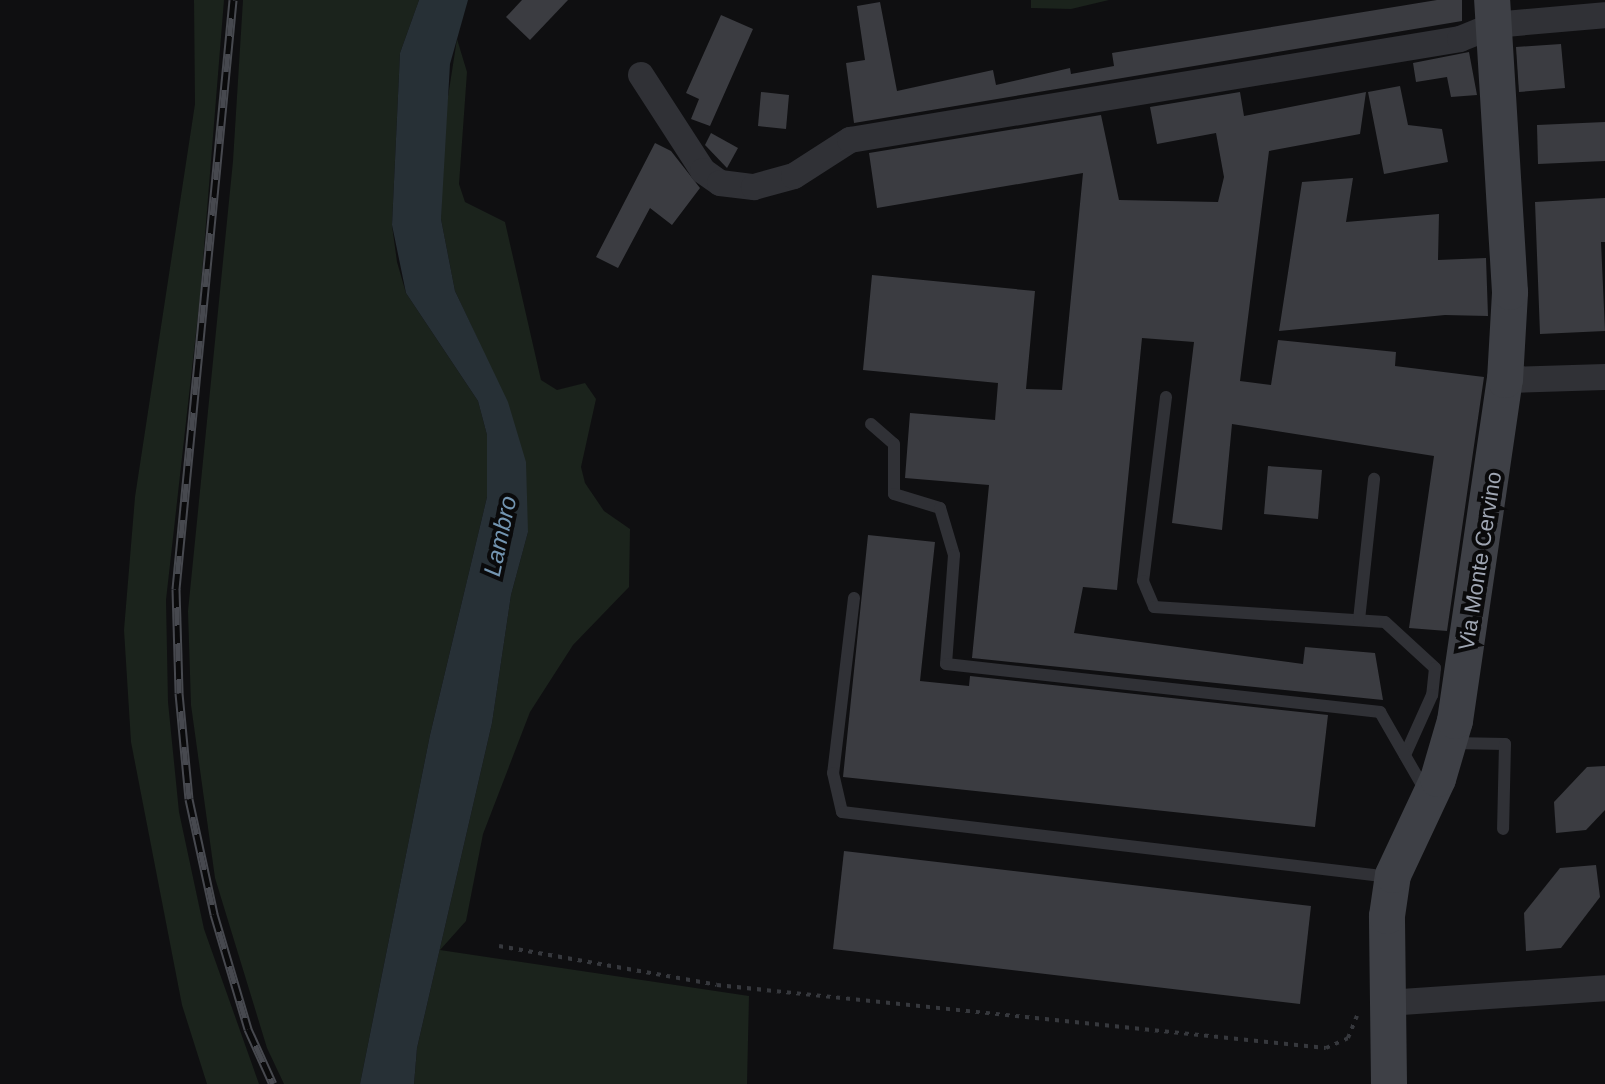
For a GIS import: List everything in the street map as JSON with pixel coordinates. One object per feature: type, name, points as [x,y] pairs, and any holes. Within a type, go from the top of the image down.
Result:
[{"type":"street","points":[[641,75],[703,171],[720,183],[754,187],[794,176],[850,140],[1460,39],[1493,12],[1605,15]]},
{"type":"street","name":"Via Monte Cervino","points":[[1389,1084],[1387,916],[1393,878],[1429,798],[1449,743],[1505,380],[1510,292],[1493,12]]},
{"type":"street","points":[[1505,380],[1605,377]]},
{"type":"street","points":[[1387,1003],[1605,988]]},
{"type":"lane","points":[[1166,397],[1143,581],[1154,607],[1385,622],[1435,668],[1432,695],[1405,755]]},
{"type":"lane","points":[[871,424],[894,444],[894,494],[940,508],[954,555],[946,664],[1380,712],[1429,798]]},
{"type":"lane","points":[[1359,620],[1374,479]]},
{"type":"lane","points":[[854,598],[833,773],[842,812],[1393,878]]},
{"type":"lane","points":[[1449,743],[1505,744],[1503,829]]},
{"type":"path","points":[[499,946],[717,985],[1326,1048],[1348,1038],[1360,1008],[1387,1003]]},
{"type":"shaded area","points":[[194,0],[224,0],[200,297],[166,600],[168,702],[179,812],[204,929],[259,1084],[207,1084],[182,1005],[131,742],[124,630],[135,497],[195,104]]},
{"type":"shaded area","points":[[243,0],[419,0],[400,53],[392,225],[397,262],[406,293],[478,401],[487,435],[487,497],[430,735],[360,1084],[284,1084],[267,1048],[215,878],[191,705],[188,611],[233,161]]},
{"type":"shaded area","points":[[1031,0],[1109,0],[1071,9],[1031,8]]},
{"type":"shaded area","points":[[457,39],[467,72],[459,184],[465,202],[505,222],[541,380],[557,390],[585,383],[596,399],[581,467],[585,483],[604,511],[630,529],[629,587],[573,645],[530,712],[483,834],[466,921],[440,950],[749,996],[747,1084],[414,1084],[417,1048],[492,723],[511,595],[528,532],[478,340],[455,291],[441,219],[442,135]]},
{"type":"water","name":"Lambro","points":[[419,0],[468,0],[450,64],[441,219],[455,291],[508,402],[526,462],[528,532],[511,595],[492,723],[417,1048],[414,1084],[360,1084],[430,735],[487,497],[487,435],[478,401],[406,293],[392,225],[400,53]]},
{"type":"building","points":[[522,0],[568,0],[530,40],[506,17]]},
{"type":"building","points":[[1437,0],[1462,0],[1462,21],[854,123],[846,63],[865,60],[857,6],[880,2],[897,91],[993,70],[996,85],[1070,68],[1071,74],[1114,66],[1112,53]]},
{"type":"building","points":[[721,15],[753,29],[710,126],[691,119],[699,99],[686,93]]},
{"type":"building","points":[[1561,44],[1565,88],[1519,92],[1516,47]]},
{"type":"building","points":[[1469,52],[1477,95],[1451,97],[1447,77],[1416,82],[1413,63]]},
{"type":"building","points":[[1400,86],[1408,125],[1442,129],[1448,162],[1384,174],[1368,92]]},
{"type":"building","points":[[761,92],[789,95],[786,129],[758,126]]},
{"type":"building","points":[[1240,92],[1244,116],[1366,92],[1360,134],[1269,151],[1240,381],[1271,385],[1278,340],[1396,352],[1395,366],[1484,377],[1447,631],[1409,628],[1434,456],[1232,424],[1222,530],[1172,523],[1194,342],[1142,338],[1117,590],[1083,587],[1074,633],[1303,664],[1305,647],[1375,653],[1383,700],[972,658],[989,485],[905,478],[910,413],[995,420],[998,383],[863,370],[872,275],[1035,291],[1026,389],[1062,390],[1083,173],[877,208],[869,153],[1101,115],[1119,200],[1218,202],[1224,177],[1216,133],[1157,144],[1150,107]]},
{"type":"building","points":[[1605,122],[1605,161],[1538,164],[1537,125]]},
{"type":"building","points":[[711,133],[738,148],[727,168],[705,145]]},
{"type":"building","points":[[655,143],[671,151],[700,188],[672,225],[650,208],[618,268],[596,257]]},
{"type":"building","points":[[1353,178],[1346,222],[1439,214],[1438,260],[1486,258],[1488,316],[1445,315],[1279,331],[1302,182]]},
{"type":"building","points":[[1605,198],[1605,242],[1601,242],[1605,331],[1540,334],[1535,202]]},
{"type":"building","points":[[1268,466],[1322,470],[1318,519],[1264,514]]},
{"type":"building","points":[[868,535],[935,542],[920,681],[969,686],[970,676],[1328,715],[1315,827],[843,777]]},
{"type":"building","points":[[1605,766],[1605,810],[1586,830],[1556,833],[1554,802],[1587,767]]},
{"type":"building","points":[[844,851],[1311,906],[1300,1004],[833,949]]},
{"type":"building","points":[[1596,865],[1600,897],[1561,948],[1526,951],[1524,913],[1560,868]]},
{"type":"railway","points":[[233,0],[176,589],[179,693],[189,799],[214,914],[248,1029],[273,1084]]}]
